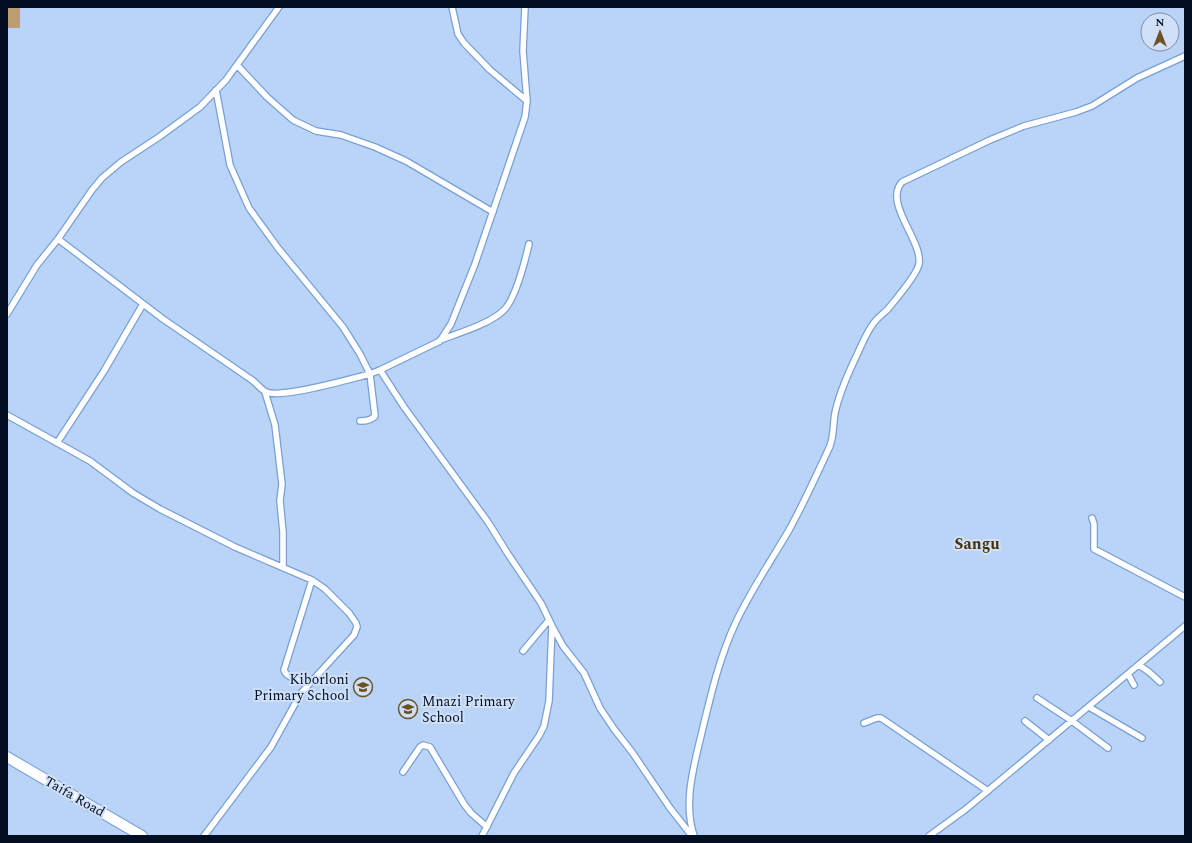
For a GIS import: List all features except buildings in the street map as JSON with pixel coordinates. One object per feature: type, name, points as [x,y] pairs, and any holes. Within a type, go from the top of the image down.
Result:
[{"type":"highway","name":"Taifa Road","points":[[7,757],[142,836]]},
{"type":"street","points":[[7,314],[37,265],[58,239],[102,178],[121,162],[200,107],[226,80],[279,7]]},
{"type":"street","points":[[452,7],[458,34],[464,43],[490,70],[527,101]]},
{"type":"street","points":[[440,341],[451,324],[475,264],[525,117],[527,101],[523,50],[525,7]]},
{"type":"street","points":[[693,836],[690,815],[690,796],[697,754],[720,663],[736,623],[803,504],[830,446],[832,441],[835,413],[842,391],[866,335],[874,322],[888,309],[911,280],[919,263],[919,256],[899,207],[896,196],[898,186],[902,182],[990,140],[1024,126],[1076,112],[1092,106],[1137,78],[1185,56]]},
{"type":"street","points":[[237,65],[267,97],[293,120],[316,131],[341,135],[375,146],[406,161],[493,212]]},
{"type":"street","points":[[216,90],[230,165],[249,208],[278,248],[343,327],[360,354],[370,374],[375,416],[369,420],[360,421]]},
{"type":"street","points":[[58,239],[143,304],[252,380],[265,392],[275,425],[282,484],[280,501],[283,532],[283,567]]},
{"type":"street","points":[[265,392],[279,394],[299,391],[370,374],[440,341],[496,318],[510,303],[520,277],[529,244]]},
{"type":"street","points":[[56,443],[104,371],[143,304]]},
{"type":"street","points":[[380,370],[404,407],[488,522],[541,603],[563,646],[584,673],[600,708],[614,729],[632,752],[670,808],[693,836]]},
{"type":"street","points":[[7,415],[90,461],[133,493],[160,509],[235,547],[312,580],[325,589],[349,612],[356,623],[356,632],[351,640],[301,693],[271,747],[204,836]]},
{"type":"street","points":[[1092,518],[1094,524],[1094,549],[1185,597]]},
{"type":"street","points":[[311,682],[306,682],[287,675],[284,670],[312,580]]},
{"type":"street","points":[[523,651],[549,620]]},
{"type":"street","points":[[482,836],[514,773],[544,726],[550,701],[552,626]]},
{"type":"street","points":[[929,836],[988,791],[1185,626]]},
{"type":"street","points":[[1138,665],[1160,682]]},
{"type":"street","points":[[1128,674],[1134,685]]},
{"type":"street","points":[[1038,698],[1108,748]]},
{"type":"street","points":[[1089,707],[1142,738]]},
{"type":"street","points":[[864,723],[881,718],[988,791]]},
{"type":"street","points":[[1026,721],[1049,740]]},
{"type":"street","points":[[403,772],[420,747],[423,745],[430,747],[464,804],[471,813],[487,827]]},
{"type":"shaded area","points":[[7,7],[20,7],[20,28],[7,28]]},
{"type":"place","name":"Kiborloni Primary School","points":[[363,687]]},
{"type":"place","name":"Mnazi Primary School","points":[[408,709]]},
{"type":"district","name":"Sangu","points":[[977,543]]}]
